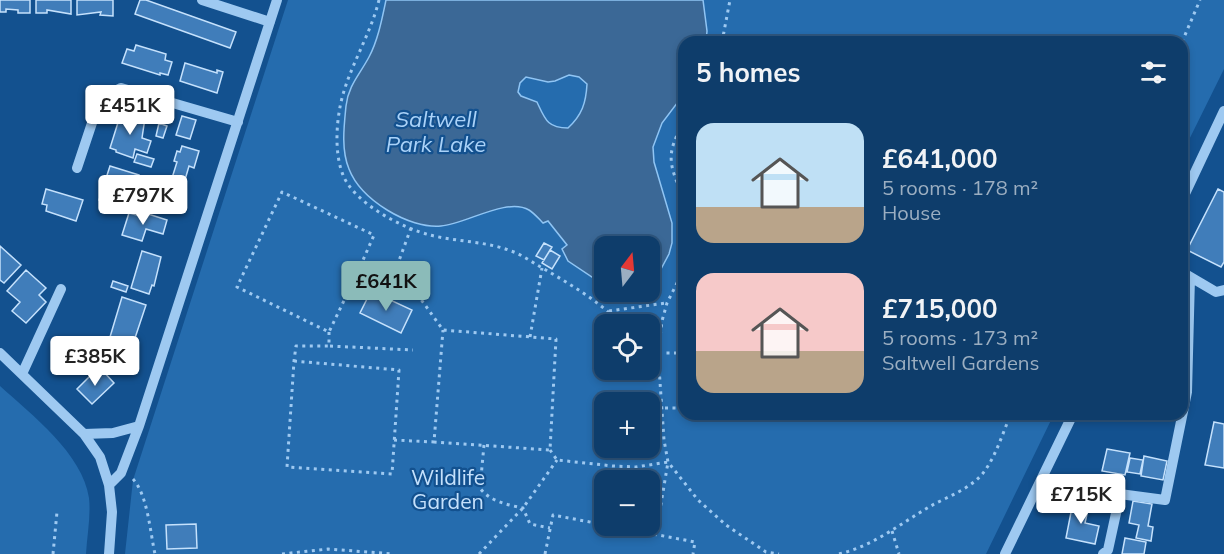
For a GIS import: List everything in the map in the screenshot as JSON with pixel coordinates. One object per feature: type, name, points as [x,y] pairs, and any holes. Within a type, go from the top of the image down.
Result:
[{"type":"street","points":[[202,0],[270,22]]},
{"type":"street","points":[[109,485],[123,469],[139,426],[277,0]]},
{"type":"street","points":[[77,168],[97,108],[107,95],[121,88],[238,122]]},
{"type":"street","points":[[1188,187],[1224,111]]},
{"type":"street","points":[[1188,276],[1216,292],[1224,290]]},
{"type":"street","points":[[22,374],[61,289]]},
{"type":"street","points":[[0,353],[84,434],[100,457],[109,485],[112,512],[109,554]]},
{"type":"street","points":[[1005,554],[1070,420]]},
{"type":"street","points":[[1097,491],[1165,500],[1181,420]]},
{"type":"street","points":[[84,434],[113,433],[139,426]]},
{"type":"street","points":[[1102,554],[1108,550],[1120,495]]},
{"type":"path","points":[[379,0],[372,26],[349,75],[340,107],[337,158],[351,188],[377,212],[396,223],[429,235],[512,251],[612,314]]},
{"type":"path","points":[[723,36],[730,0]]},
{"type":"path","points":[[1185,36],[1200,0]]},
{"type":"path","points":[[678,133],[674,140],[670,159],[678,182]]},
{"type":"path","points":[[328,332],[237,286],[282,192],[374,235],[328,332],[329,346]]},
{"type":"path","points":[[397,266],[411,228]]},
{"type":"path","points":[[360,267],[397,266]]},
{"type":"path","points":[[397,266],[443,330],[434,441]]},
{"type":"path","points":[[530,337],[542,268]]},
{"type":"path","points":[[660,337],[667,303],[678,281]]},
{"type":"path","points":[[609,311],[667,303]]},
{"type":"path","points":[[443,330],[556,339],[550,450],[557,460],[636,467],[668,462]]},
{"type":"path","points":[[294,361],[399,370],[392,474],[287,466],[294,361],[296,346],[413,350]]},
{"type":"path","points":[[660,353],[678,353]]},
{"type":"path","points":[[660,380],[668,462],[660,510]]},
{"type":"path","points":[[661,408],[678,408]]},
{"type":"path","points":[[839,554],[869,543],[892,531],[930,506],[971,485],[986,469],[1008,420]]},
{"type":"path","points":[[394,440],[550,450]]},
{"type":"path","points":[[484,445],[480,488],[483,494],[502,503],[523,508]]},
{"type":"path","points":[[479,554],[523,508],[557,460]]},
{"type":"path","points":[[668,462],[698,500],[726,525],[766,553],[779,554]]},
{"type":"path","points":[[123,469],[138,484],[145,504],[155,554]]},
{"type":"path","points":[[523,508],[530,524],[550,528]]},
{"type":"path","points":[[53,554],[57,512]]},
{"type":"path","points":[[545,554],[553,515],[695,542],[693,554]]},
{"type":"path","points":[[892,531],[899,554]]},
{"type":"path","points":[[282,554],[328,549],[394,554]]},
{"type":"green space","name":"Wildlife Garden","points":[[288,0],[1224,0],[1224,69],[1188,142],[1188,36],[678,36],[678,420],[1051,420],[986,554],[125,554],[133,480]]},
{"type":"green space","points":[[0,386],[54,436],[77,466],[85,482],[89,498],[86,554],[0,554]]},
{"type":"water","name":"Saltwell Park Lake","points":[[386,0],[703,0],[707,36],[678,36],[678,102],[662,123],[653,147],[654,162],[672,223],[672,243],[661,269],[660,236],[594,236],[594,278],[568,261],[562,249],[567,245],[548,221],[543,223],[529,210],[509,207],[451,224],[428,226],[401,217],[375,201],[355,180],[349,169],[346,162],[344,138],[347,99],[375,44]],"holes":[[[569,75],[579,77],[587,84],[586,97],[573,123],[568,128],[561,128],[551,124],[545,118],[537,102],[521,96],[518,92],[520,83],[526,77],[548,82]]]},
{"type":"building","points":[[0,0],[30,0],[30,13],[18,13],[18,10],[6,9],[6,12],[0,12]]},
{"type":"building","points":[[36,0],[71,0],[71,14],[47,10],[47,13],[36,13]]},
{"type":"building","points":[[77,0],[113,0],[113,16],[100,15],[101,12],[77,15]]},
{"type":"building","points":[[140,0],[146,0],[236,32],[230,48],[135,14]]},
{"type":"building","points":[[136,45],[166,54],[165,60],[172,62],[168,75],[160,73],[160,75],[122,63],[127,49],[134,51]]},
{"type":"building","points":[[185,63],[217,73],[217,70],[223,72],[217,93],[180,81]]},
{"type":"building","points":[[121,113],[145,118],[142,138],[151,141],[147,153],[135,149],[133,158],[110,148]]},
{"type":"building","points":[[182,116],[196,120],[190,139],[176,135]]},
{"type":"building","points":[[159,123],[167,126],[163,138],[156,136]]},
{"type":"building","points":[[182,146],[199,151],[194,168],[189,166],[182,190],[186,192],[180,210],[163,205],[169,186],[166,185],[169,177],[172,178],[177,162],[174,161],[177,151],[180,152]]},
{"type":"building","points":[[137,154],[154,159],[151,167],[134,162]]},
{"type":"building","points":[[110,166],[139,175],[129,205],[121,202],[120,207],[99,200]]},
{"type":"building","points":[[46,189],[83,200],[76,221],[46,211],[47,205],[42,204]]},
{"type":"building","points":[[1218,189],[1224,192],[1224,262],[1221,267],[1188,250]]},
{"type":"building","points":[[142,212],[167,220],[163,234],[146,229],[142,241],[122,235],[129,213],[141,216]]},
{"type":"building","points":[[544,243],[552,247],[544,260],[536,256]]},
{"type":"building","points":[[0,246],[21,265],[4,283],[0,280]]},
{"type":"building","points":[[550,250],[560,256],[552,269],[542,263]]},
{"type":"building","points":[[142,251],[161,257],[154,286],[152,285],[149,294],[131,288]]},
{"type":"building","points":[[26,270],[46,288],[39,295],[46,302],[26,323],[12,311],[20,302],[7,291]]},
{"type":"building","points":[[113,281],[128,286],[126,292],[111,287]]},
{"type":"building","points":[[371,291],[412,310],[401,333],[360,313]]},
{"type":"building","points":[[122,297],[146,305],[133,344],[110,337]]},
{"type":"building","points":[[102,370],[114,383],[92,404],[77,389],[91,375],[94,378]]},
{"type":"building","points":[[1214,422],[1224,424],[1224,468],[1205,465]]},
{"type":"building","points":[[1107,449],[1130,453],[1125,475],[1102,471]]},
{"type":"building","points":[[1144,456],[1167,461],[1163,480],[1141,476]]},
{"type":"building","points":[[1130,458],[1143,460],[1140,474],[1127,472]]},
{"type":"building","points":[[1079,478],[1093,481],[1091,495],[1077,492]]},
{"type":"building","points":[[1133,501],[1152,504],[1148,526],[1153,527],[1151,541],[1136,538],[1139,525],[1129,523]]},
{"type":"building","points":[[1073,502],[1089,505],[1085,523],[1099,526],[1095,544],[1066,538]]},
{"type":"building","points":[[196,524],[197,548],[167,549],[166,525]]},
{"type":"building","points":[[1125,538],[1146,542],[1144,554],[1122,554]]}]
